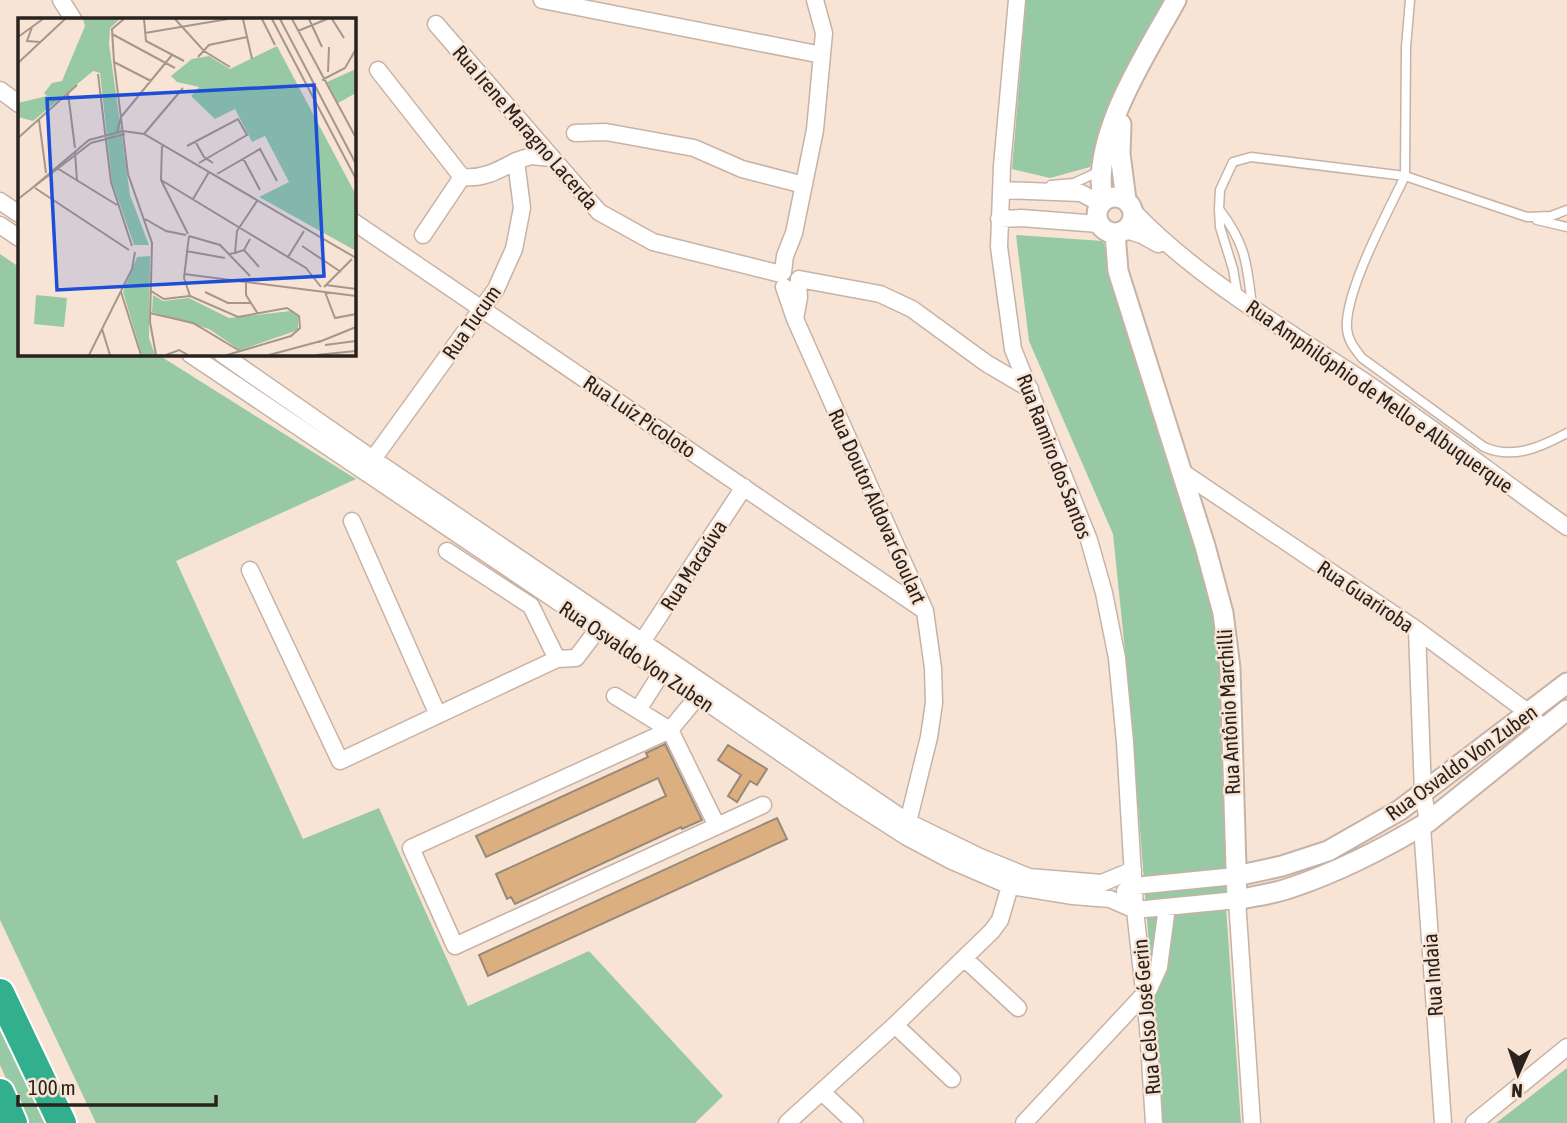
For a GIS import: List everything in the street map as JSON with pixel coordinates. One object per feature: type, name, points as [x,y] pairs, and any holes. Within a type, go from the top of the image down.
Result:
[{"type":"highway","points":[[0,993],[62,1123]]},
{"type":"highway","points":[[0,1093],[13,1123]]},
{"type":"street","points":[[61,0],[73,18]]},
{"type":"street","points":[[542,0],[822,55]]},
{"type":"street","name":"Rua Doutor Aldovar Goulart","points":[[815,0],[824,33],[815,130],[794,233],[796,249],[790,278],[799,297],[795,319],[925,611],[933,668],[934,703],[929,737],[908,822]]},
{"type":"street","name":"Rua Ramiro dos Santos","points":[[1017,0],[1001,189],[999,247],[1013,349],[1089,541],[1104,593],[1117,658],[1135,910]]},
{"type":"street","name":"Rua Antônio Marchilli","points":[[1176,0],[1122,98],[1104,157],[1101,189],[1118,271],[1205,545],[1223,613],[1230,668],[1237,900],[1252,1123]]},
{"type":"street","name":"Rua Irene Maragno Lacerda","points":[[436,24],[599,212],[653,242],[790,278],[880,294],[912,309],[986,363],[1030,389]]},
{"type":"street","points":[[378,70],[462,177],[488,176],[531,156],[551,158]]},
{"type":"street","points":[[0,90],[18,103]]},
{"type":"street","name":"Rua Antônio Marchilli","points":[[1122,98],[1120,154],[1129,205]]},
{"type":"street","points":[[575,133],[606,132],[695,149],[742,169],[804,185]]},
{"type":"street","name":"Rua Tucum","points":[[373,459],[496,289],[513,249],[522,208],[516,161]]},
{"type":"street","points":[[424,235],[462,177]]},
{"type":"street","points":[[1001,189],[1081,193],[1107,216]]},
{"type":"street","points":[[999,219],[1107,216],[1132,221],[1129,205],[1118,196],[1107,216]]},
{"type":"street","points":[[0,201],[18,213]]},
{"type":"street","name":"Rua Amphilóphio de Mello e Albuquerque","points":[[1129,205],[1193,264]]},
{"type":"street","name":"Rua Amphilóphio de Mello e Albuquerque","points":[[1107,216],[1193,264],[1377,390],[1567,527]]},
{"type":"street","name":"Rua Luíz Picoloto","points":[[355,223],[925,611]]},
{"type":"street","points":[[0,225],[18,237]]},
{"type":"street","points":[[986,363],[1013,349]]},
{"type":"street","name":"Rua Osvaldo Von Zuben","points":[[191,355],[698,696],[846,799],[952,861],[1010,886],[1110,899],[1135,910],[1237,900],[1288,889],[1336,870],[1425,824],[1567,710]]},
{"type":"street","name":"Rua Osvaldo Von Zuben","points":[[223,355],[908,822],[1029,877],[1102,883],[1134,878],[1236,876],[1282,866],[1328,851],[1400,810],[1567,682]]},
{"type":"street","name":"Rua Guariroba","points":[[1182,472],[1417,630],[1529,713],[1543,729]]},
{"type":"street","name":"Rua Macaúva","points":[[642,642],[744,487]]},
{"type":"street","points":[[352,521],[438,715]]},
{"type":"street","points":[[447,551],[531,606],[557,659]]},
{"type":"street","points":[[250,570],[340,761],[557,659],[576,658],[598,629]]},
{"type":"street","name":"Rua Indaia","points":[[1417,630],[1423,792],[1443,1123]]},
{"type":"street","points":[[638,710],[662,672]]},
{"type":"street","points":[[614,696],[670,730],[717,826]]},
{"type":"street","points":[[698,696],[670,730],[411,848],[455,946],[763,805]]},
{"type":"street","name":"Rua Osvaldo Von Zuben","points":[[1110,899],[1134,878]]},
{"type":"street","points":[[787,1123],[965,959],[1000,920],[1010,886]]},
{"type":"street","points":[[1024,1123],[1144,995],[1158,967],[1167,907]]},
{"type":"street","name":"Rua Celso José Gerin","points":[[1135,910],[1154,1123]]},
{"type":"street","points":[[965,959],[1018,1008]]},
{"type":"street","points":[[895,1025],[952,1079]]},
{"type":"street","points":[[1474,1123],[1567,1047]]},
{"type":"street","points":[[822,1092],[855,1123]]},
{"type":"lane","points":[[1410,0],[1406,47],[1405,176],[1374,240],[1347,314],[1347,332],[1351,345],[1362,358],[1484,447],[1496,452],[1509,453],[1542,446],[1567,433]]},
{"type":"lane","points":[[1001,189],[1074,183],[1099,172],[1104,157]]},
{"type":"lane","points":[[1245,302],[1220,227],[1219,209],[1220,190],[1233,162],[1251,157],[1405,176],[1527,217],[1567,227]]},
{"type":"lane","points":[[1219,209],[1239,238],[1247,264],[1245,302]]},
{"type":"lane","points":[[1527,217],[1551,216],[1567,210]]},
{"type":"green space","points":[[1026,0],[1165,0],[1116,87],[1090,167],[1050,178],[1012,169]]},
{"type":"green space","points":[[1016,235],[1103,241],[1217,614],[1225,693],[1226,907],[1241,1123],[1163,1123],[1129,690],[1113,534],[1029,341]]},
{"type":"green space","points":[[0,254],[18,266],[18,355],[159,355],[356,479],[176,561],[303,839],[379,808],[468,1006],[589,951],[723,1096],[695,1123],[96,1123],[0,920]]},
{"type":"green space","points":[[0,1025],[47,1123],[26,1123],[0,1065]]},
{"type":"green space","points":[[1567,1068],[1567,1123],[1496,1123]]},
{"type":"building","points":[[665,744],[702,820],[682,829],[681,827],[515,904],[511,897],[507,899],[496,874],[666,796],[658,778],[486,857],[476,836],[648,757],[646,753]]},
{"type":"building","points":[[728,745],[767,769],[757,785],[750,781],[737,802],[728,796],[741,775],[718,760]]},
{"type":"building","points":[[777,818],[787,839],[488,976],[479,955]]}]
